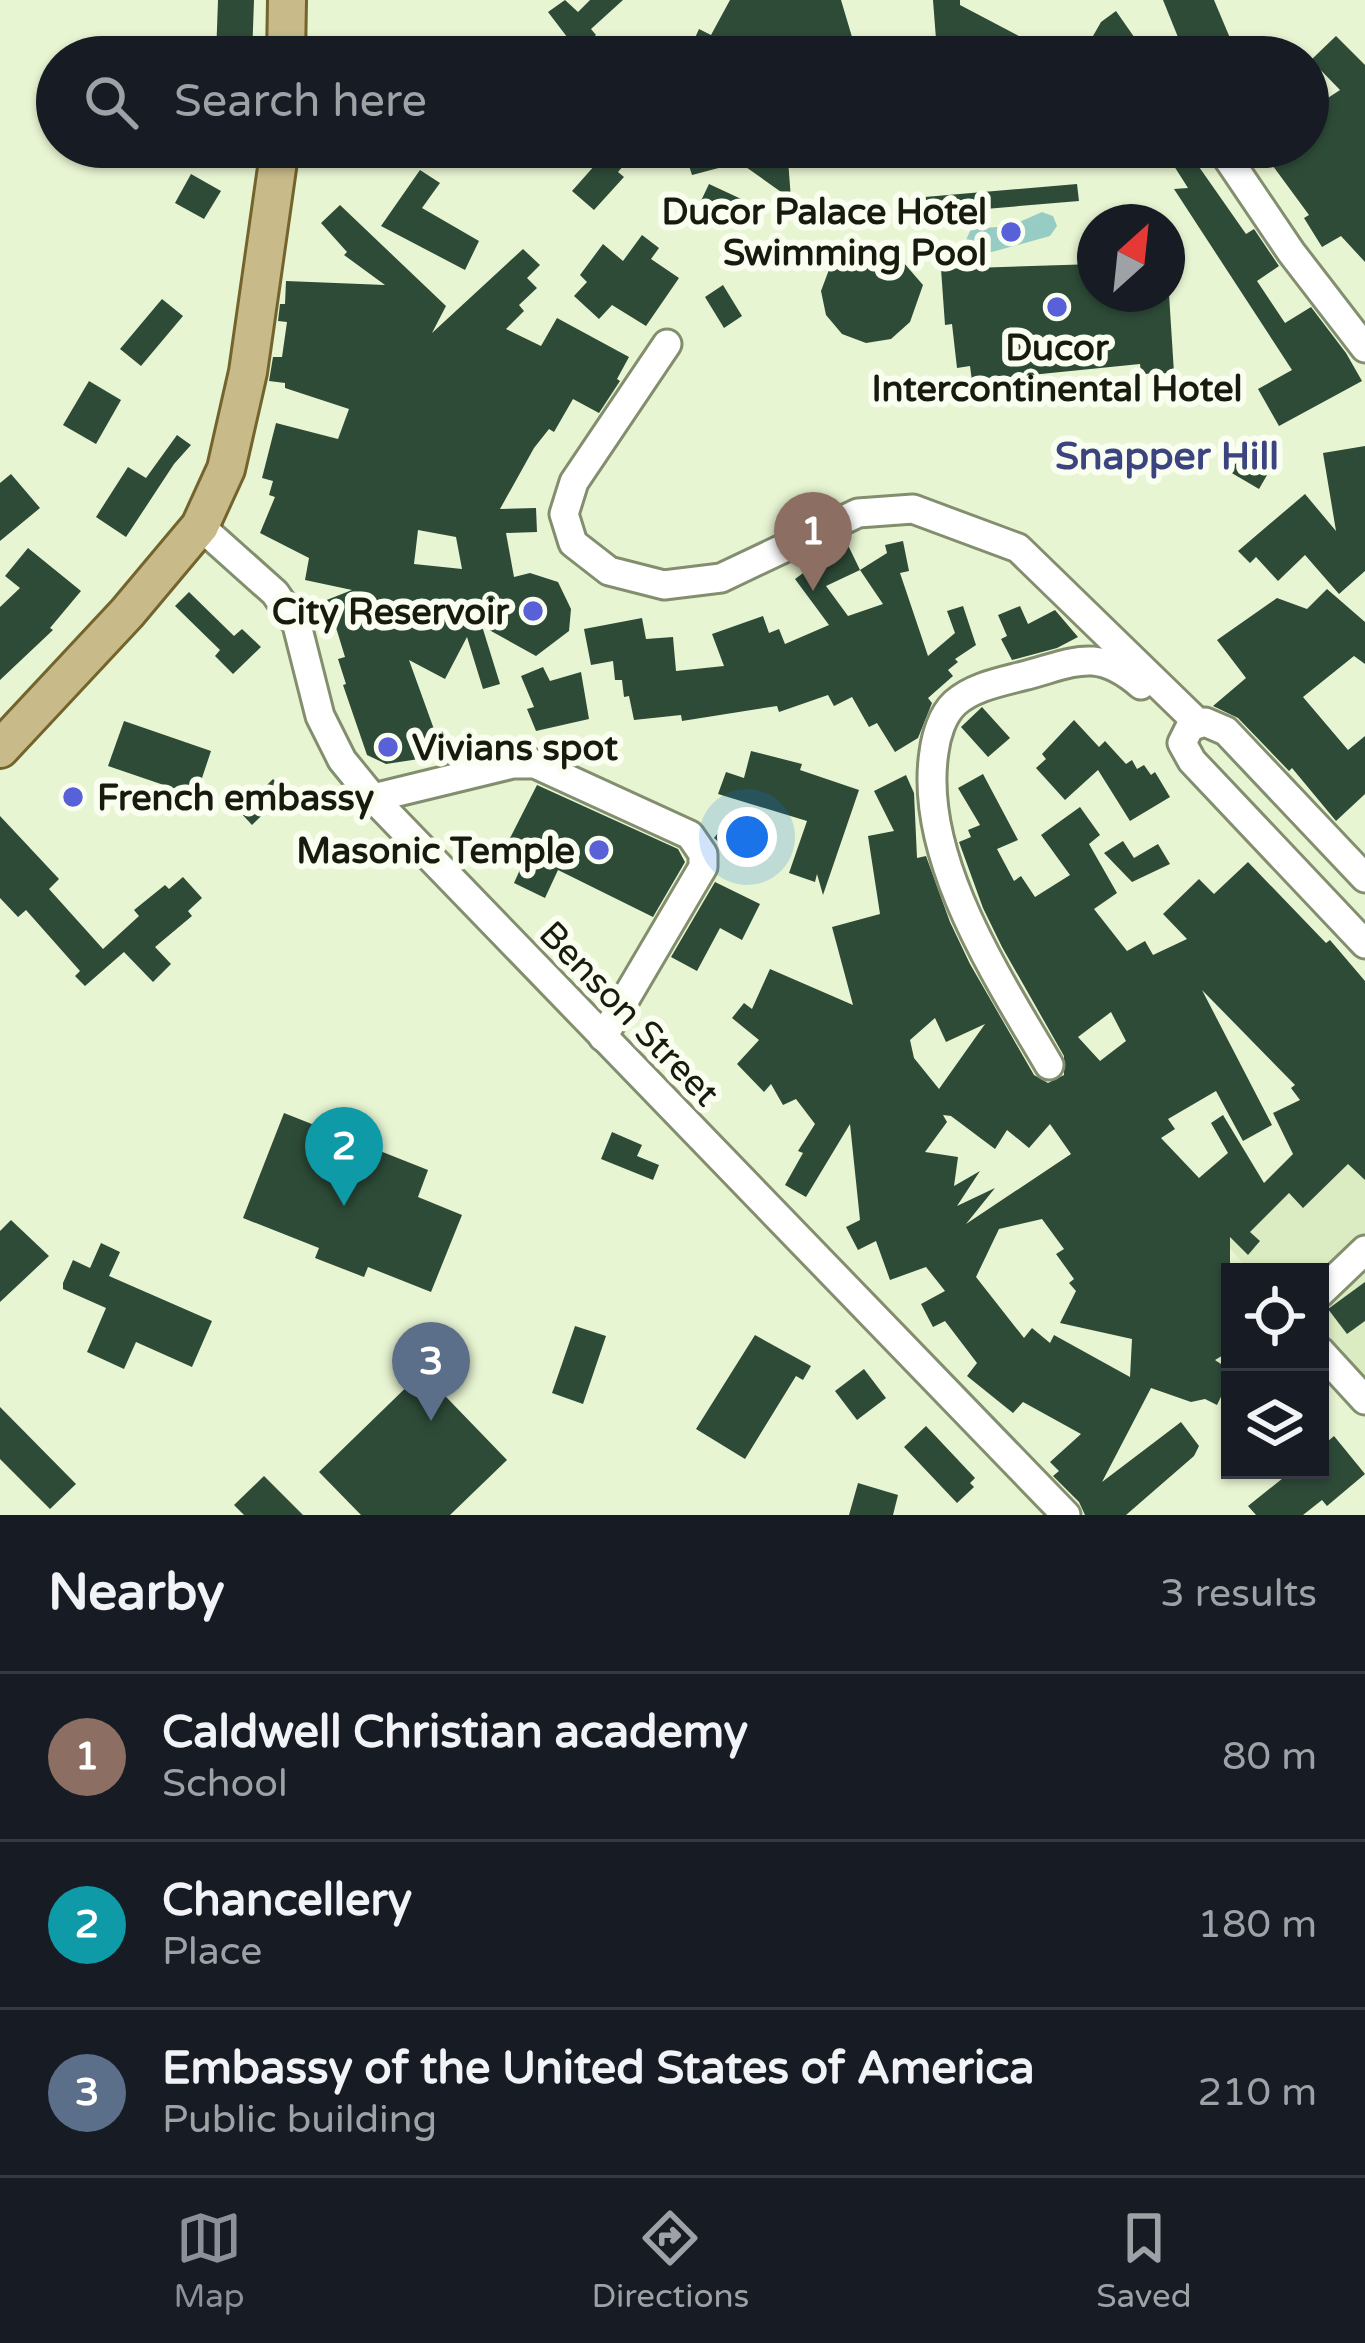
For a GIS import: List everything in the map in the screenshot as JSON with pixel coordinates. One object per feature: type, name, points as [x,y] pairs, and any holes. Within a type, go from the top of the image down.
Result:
[{"type":"main road","points":[[286,36],[287,0]]},
{"type":"main road","points":[[0,748],[127,613],[200,526],[226,469],[248,371],[277,168]]},
{"type":"street","points":[[1234,168],[1365,348]]},
{"type":"street","points":[[667,344],[574,482],[564,514],[573,543],[609,572],[664,585],[722,578],[858,513],[913,509],[1018,548],[1193,724]]},
{"type":"street","name":"Benson Street","points":[[200,526],[275,593],[297,625],[320,716],[342,760],[373,798],[1066,1515]]},
{"type":"street","points":[[1049,1065],[980,942],[952,881],[937,826],[930,776],[937,732],[953,704],[985,686],[1092,658],[1122,668],[1193,724],[1215,724],[1226,731],[1365,878]]},
{"type":"street","points":[[1193,724],[1184,735],[1184,752],[1365,944]]},
{"type":"street","points":[[373,798],[513,764],[535,764],[690,836],[703,854],[703,867],[603,1037]]},
{"type":"street","points":[[1284,858],[1315,826]]},
{"type":"street","points":[[1329,1284],[1365,1250]]},
{"type":"street","points":[[1329,1362],[1365,1400]]},
{"type":"shaded area","points":[[1365,1083],[1365,1411],[1329,1368],[1329,1263],[1242,1263],[1223,1240]]},
{"type":"water","name":"Ducor Palace Hotel Swimming Pool","points":[[1042,212],[1053,216],[1057,226],[1050,236],[992,252],[970,250],[966,240],[971,229],[1010,226]]},
{"type":"building","points":[[218,0],[254,0],[253,36],[217,36]]},
{"type":"building","points":[[565,0],[578,12],[590,0],[623,0],[591,29],[595,36],[566,36],[548,12]]},
{"type":"building","points":[[730,0],[841,0],[852,36],[696,36],[699,29],[711,35]]},
{"type":"building","points":[[933,0],[960,0],[960,5],[1019,36],[936,36]]},
{"type":"building","points":[[1163,0],[1214,0],[1229,36],[1178,36]]},
{"type":"building","points":[[1116,11],[1133,36],[1093,36]]},
{"type":"building","points":[[1336,36],[1365,65],[1365,262],[1341,236],[1322,247],[1304,218],[1309,215],[1274,168],[1329,168],[1329,97],[1340,90],[1329,79],[1329,43]]},
{"type":"building","points":[[592,168],[621,168],[618,172],[624,177],[594,210],[572,191]]},
{"type":"building","points":[[690,168],[719,168],[692,175]]},
{"type":"building","points":[[747,168],[789,168],[791,199]]},
{"type":"building","points":[[1175,168],[1200,168],[1246,234],[1254,229],[1279,266],[1257,281],[1285,323],[1311,307],[1362,381],[1279,426],[1258,389],[1292,370],[1174,189],[1188,188]]},
{"type":"building","points":[[420,170],[440,183],[422,208],[479,241],[465,270],[381,226]]},
{"type":"building","points":[[191,174],[221,191],[204,219],[175,203]]},
{"type":"building","points":[[709,184],[752,204],[742,225],[699,205]]},
{"type":"building","points":[[1077,184],[1079,201],[914,215],[913,198]]},
{"type":"building","points":[[340,205],[446,306],[432,333],[523,249],[540,265],[527,278],[537,288],[519,305],[524,311],[506,329],[541,346],[557,318],[629,357],[599,413],[573,399],[554,432],[549,429],[534,448],[500,509],[536,508],[537,532],[506,533],[514,577],[530,573],[558,582],[571,609],[569,631],[536,656],[482,626],[500,684],[483,689],[467,637],[445,679],[409,660],[435,732],[442,730],[448,749],[386,764],[367,755],[343,685],[338,659],[345,657],[334,621],[328,624],[319,603],[352,590],[305,580],[309,558],[260,533],[275,497],[269,495],[273,481],[262,478],[276,423],[338,439],[349,409],[269,381],[273,357],[282,357],[287,322],[278,321],[286,281],[385,285],[344,255],[347,252],[321,223]],"holes":[[[418,530],[456,537],[462,569],[414,564]]]},
{"type":"building","points":[[642,235],[659,248],[651,259],[679,278],[646,326],[612,305],[599,319],[574,296],[587,282],[580,275],[603,244],[623,261]]},
{"type":"building","points":[[874,247],[897,255],[923,285],[910,322],[891,339],[866,343],[842,334],[826,315],[821,291],[830,267],[849,251]]},
{"type":"building","name":"Ducor Intercontinental Hotel","points":[[1077,265],[1077,312],[1170,312],[1174,373],[1141,374],[1140,364],[972,381],[970,366],[957,368],[952,324],[945,325],[941,269]]},
{"type":"building","points":[[723,285],[742,316],[724,328],[705,297]]},
{"type":"building","points":[[162,299],[183,316],[141,366],[120,349]]},
{"type":"building","points":[[89,381],[121,400],[96,444],[63,425]]},
{"type":"building","points":[[177,435],[191,445],[126,537],[96,517],[128,467],[146,478]]},
{"type":"building","points":[[1365,446],[1365,571],[1339,594],[1305,555],[1278,581],[1256,557],[1250,563],[1238,551],[1305,494],[1336,531],[1323,453]]},
{"type":"building","points":[[1245,447],[1274,463],[1259,489],[1230,472]]},
{"type":"building","points":[[11,474],[40,508],[0,541],[0,483]]},
{"type":"building","points":[[846,541],[860,570],[887,553],[885,545],[903,541],[909,571],[900,573],[928,656],[955,633],[947,611],[963,606],[976,645],[955,659],[958,662],[948,670],[953,676],[928,698],[932,703],[918,738],[895,752],[877,723],[869,727],[852,697],[834,706],[828,695],[779,712],[777,706],[682,721],[681,715],[634,720],[622,680],[615,680],[613,661],[591,665],[584,629],[642,618],[646,639],[673,637],[676,671],[724,666],[712,634],[763,616],[769,633],[779,629],[785,644],[829,625],[795,579],[821,560],[818,554]],"holes":[[[860,570],[883,604],[848,616],[826,586]]]},
{"type":"building","points":[[28,548],[81,591],[50,628],[53,630],[0,680],[0,607],[20,588],[5,576]]},
{"type":"building","points":[[1327,589],[1365,622],[1365,664],[1354,656],[1303,697],[1348,750],[1365,736],[1365,794],[1336,821],[1292,768],[1289,771],[1238,718],[1213,706],[1246,678],[1217,640],[1277,598],[1307,609]]},
{"type":"building","points":[[189,592],[234,636],[242,629],[261,647],[233,674],[215,656],[220,650],[175,606]]},
{"type":"building","points":[[1020,606],[1028,624],[1055,610],[1078,637],[1012,660],[1001,639],[1007,636],[998,615]]},
{"type":"building","points":[[543,667],[550,681],[581,672],[589,719],[536,731],[527,709],[534,707],[521,676]]},
{"type":"building","points":[[982,707],[1010,738],[988,757],[961,727]]},
{"type":"building","points":[[1074,720],[1099,747],[1105,741],[1126,764],[1132,760],[1137,769],[1144,765],[1151,775],[1155,772],[1170,797],[1130,821],[1098,770],[1065,800],[1036,768],[1046,759],[1042,754]]},
{"type":"building","points":[[124,721],[211,751],[196,796],[108,766]]},
{"type":"building","points":[[751,751],[802,764],[800,770],[859,790],[823,895],[817,874],[815,882],[789,873],[807,821],[718,794],[726,772],[744,778]]},
{"type":"building","points":[[983,774],[1018,840],[997,849],[1014,881],[1021,876],[1035,897],[1070,875],[1041,835],[1080,807],[1100,835],[1089,844],[1117,893],[1094,909],[1127,951],[1145,941],[1153,955],[1187,939],[1163,914],[1199,879],[1214,894],[1248,862],[1326,943],[1330,940],[1365,981],[1365,1180],[1348,1164],[1303,1208],[1289,1193],[1250,1232],[1260,1241],[1248,1255],[1230,1237],[1230,1263],[1221,1263],[1221,1356],[1215,1360],[1221,1364],[1221,1397],[1217,1405],[1205,1399],[1191,1402],[1151,1388],[1102,1482],[1181,1422],[1199,1446],[1194,1456],[1126,1515],[1085,1515],[1079,1502],[1053,1476],[1059,1471],[1050,1462],[1081,1434],[1023,1402],[1013,1413],[967,1376],[977,1363],[945,1321],[933,1327],[921,1304],[945,1291],[926,1267],[890,1280],[876,1241],[858,1250],[846,1227],[860,1220],[850,1124],[806,1197],[785,1185],[815,1124],[796,1099],[783,1105],[771,1084],[764,1092],[737,1064],[759,1040],[732,1018],[744,1003],[752,1009],[770,969],[853,1005],[832,927],[880,914],[868,836],[894,831],[874,791],[906,775],[914,793],[917,858],[926,856],[970,964],[1034,1075],[1048,1083],[1064,1075],[1064,1056],[1002,947],[959,842],[971,837],[968,830],[980,825],[958,788]],"holes":[[[1202,990],[1295,1085],[1291,1088],[1300,1100],[1273,1113],[1293,1154],[1264,1183],[1223,1115],[1211,1123],[1228,1153],[1199,1178],[1161,1138],[1175,1129],[1168,1119],[1216,1091],[1243,1141],[1272,1125]],[[1111,1012],[1126,1041],[1100,1061],[1078,1037]],[[935,1018],[946,1042],[985,1024],[939,1089],[914,1058],[910,1040]],[[943,1115],[995,1149],[1007,1130],[1029,1148],[1050,1124],[1071,1154],[966,1224],[995,1188],[957,1206],[980,1171],[954,1186],[958,1157],[925,1152],[947,1122]],[[1042,1219],[1064,1249],[1056,1254],[1074,1279],[1069,1283],[1076,1291],[1060,1323],[1132,1339],[1130,1377],[1054,1335],[1050,1343],[1032,1328],[1024,1338],[976,1277],[999,1229]]]},
{"type":"building","points":[[273,779],[286,792],[252,825],[240,812]]},
{"type":"building","name":"Masonic Temple","points":[[537,785],[678,849],[685,862],[653,917],[558,870],[545,898],[514,883],[527,854],[507,844]]},
{"type":"building","points":[[733,814],[762,837],[742,862],[714,838]]},
{"type":"building","points":[[0,816],[59,879],[49,889],[103,949],[139,916],[134,910],[183,877],[202,898],[188,911],[192,916],[155,947],[171,964],[153,982],[124,952],[85,986],[75,976],[80,971],[26,910],[18,917],[0,898]]},
{"type":"building","points":[[1123,841],[1134,858],[1158,844],[1170,864],[1132,882],[1104,853]]},
{"type":"building","points":[[715,882],[760,904],[742,940],[720,928],[697,971],[671,957]]},
{"type":"building","points":[[284,1113],[428,1170],[418,1197],[462,1215],[431,1292],[368,1267],[364,1277],[315,1258],[319,1248],[243,1218]]},
{"type":"building","points":[[612,1132],[642,1145],[637,1156],[659,1165],[653,1180],[601,1159]]},
{"type":"building","points":[[11,1220],[49,1256],[0,1302],[0,1231]]},
{"type":"building","points":[[101,1243],[120,1252],[109,1276],[212,1321],[192,1367],[136,1342],[124,1369],[87,1352],[106,1308],[63,1289],[63,1283],[73,1260],[90,1268]]},
{"type":"building","points":[[1365,1282],[1365,1321],[1347,1334],[1329,1308]]},
{"type":"building","points":[[575,1326],[606,1336],[583,1404],[552,1393]]},
{"type":"building","points":[[755,1335],[811,1366],[803,1380],[796,1376],[745,1459],[696,1429]]},
{"type":"building","points":[[864,1369],[886,1398],[857,1420],[835,1391]]},
{"type":"building","points":[[422,1372],[507,1460],[450,1515],[361,1515],[319,1472]]},
{"type":"building","points":[[0,1407],[76,1484],[50,1509],[0,1459]]},
{"type":"building","points":[[926,1426],[975,1478],[970,1483],[974,1487],[957,1503],[904,1447]]},
{"type":"building","points":[[1334,1436],[1365,1474],[1327,1506],[1322,1500],[1303,1515],[1256,1515],[1248,1506],[1282,1479],[1329,1479],[1329,1440]]},
{"type":"building","points":[[264,1476],[303,1515],[244,1515],[234,1505]]},
{"type":"building","points":[[858,1483],[898,1495],[893,1515],[849,1515]]},
{"type":"place","name":"Ducor Palace Hotel Swimming Pool","points":[[1011,232]]},
{"type":"place","name":"Ducor Intercontinental Hotel","points":[[1057,307]]},
{"type":"place","name":"Caldwell Christian academy","points":[[813,591]]},
{"type":"place","name":"City Reservoir","points":[[533,611]]},
{"type":"place","name":"Vivians spot","points":[[388,747]]},
{"type":"place","name":"French embassy","points":[[73,797]]},
{"type":"place","name":"Masonic Temple","points":[[599,850]]},
{"type":"place","name":"Chancellery","points":[[344,1206]]},
{"type":"place","name":"Embassy of the United States of America","points":[[431,1421]]},
{"type":"district","name":"Snapper Hill","points":[[1167,455]]}]
